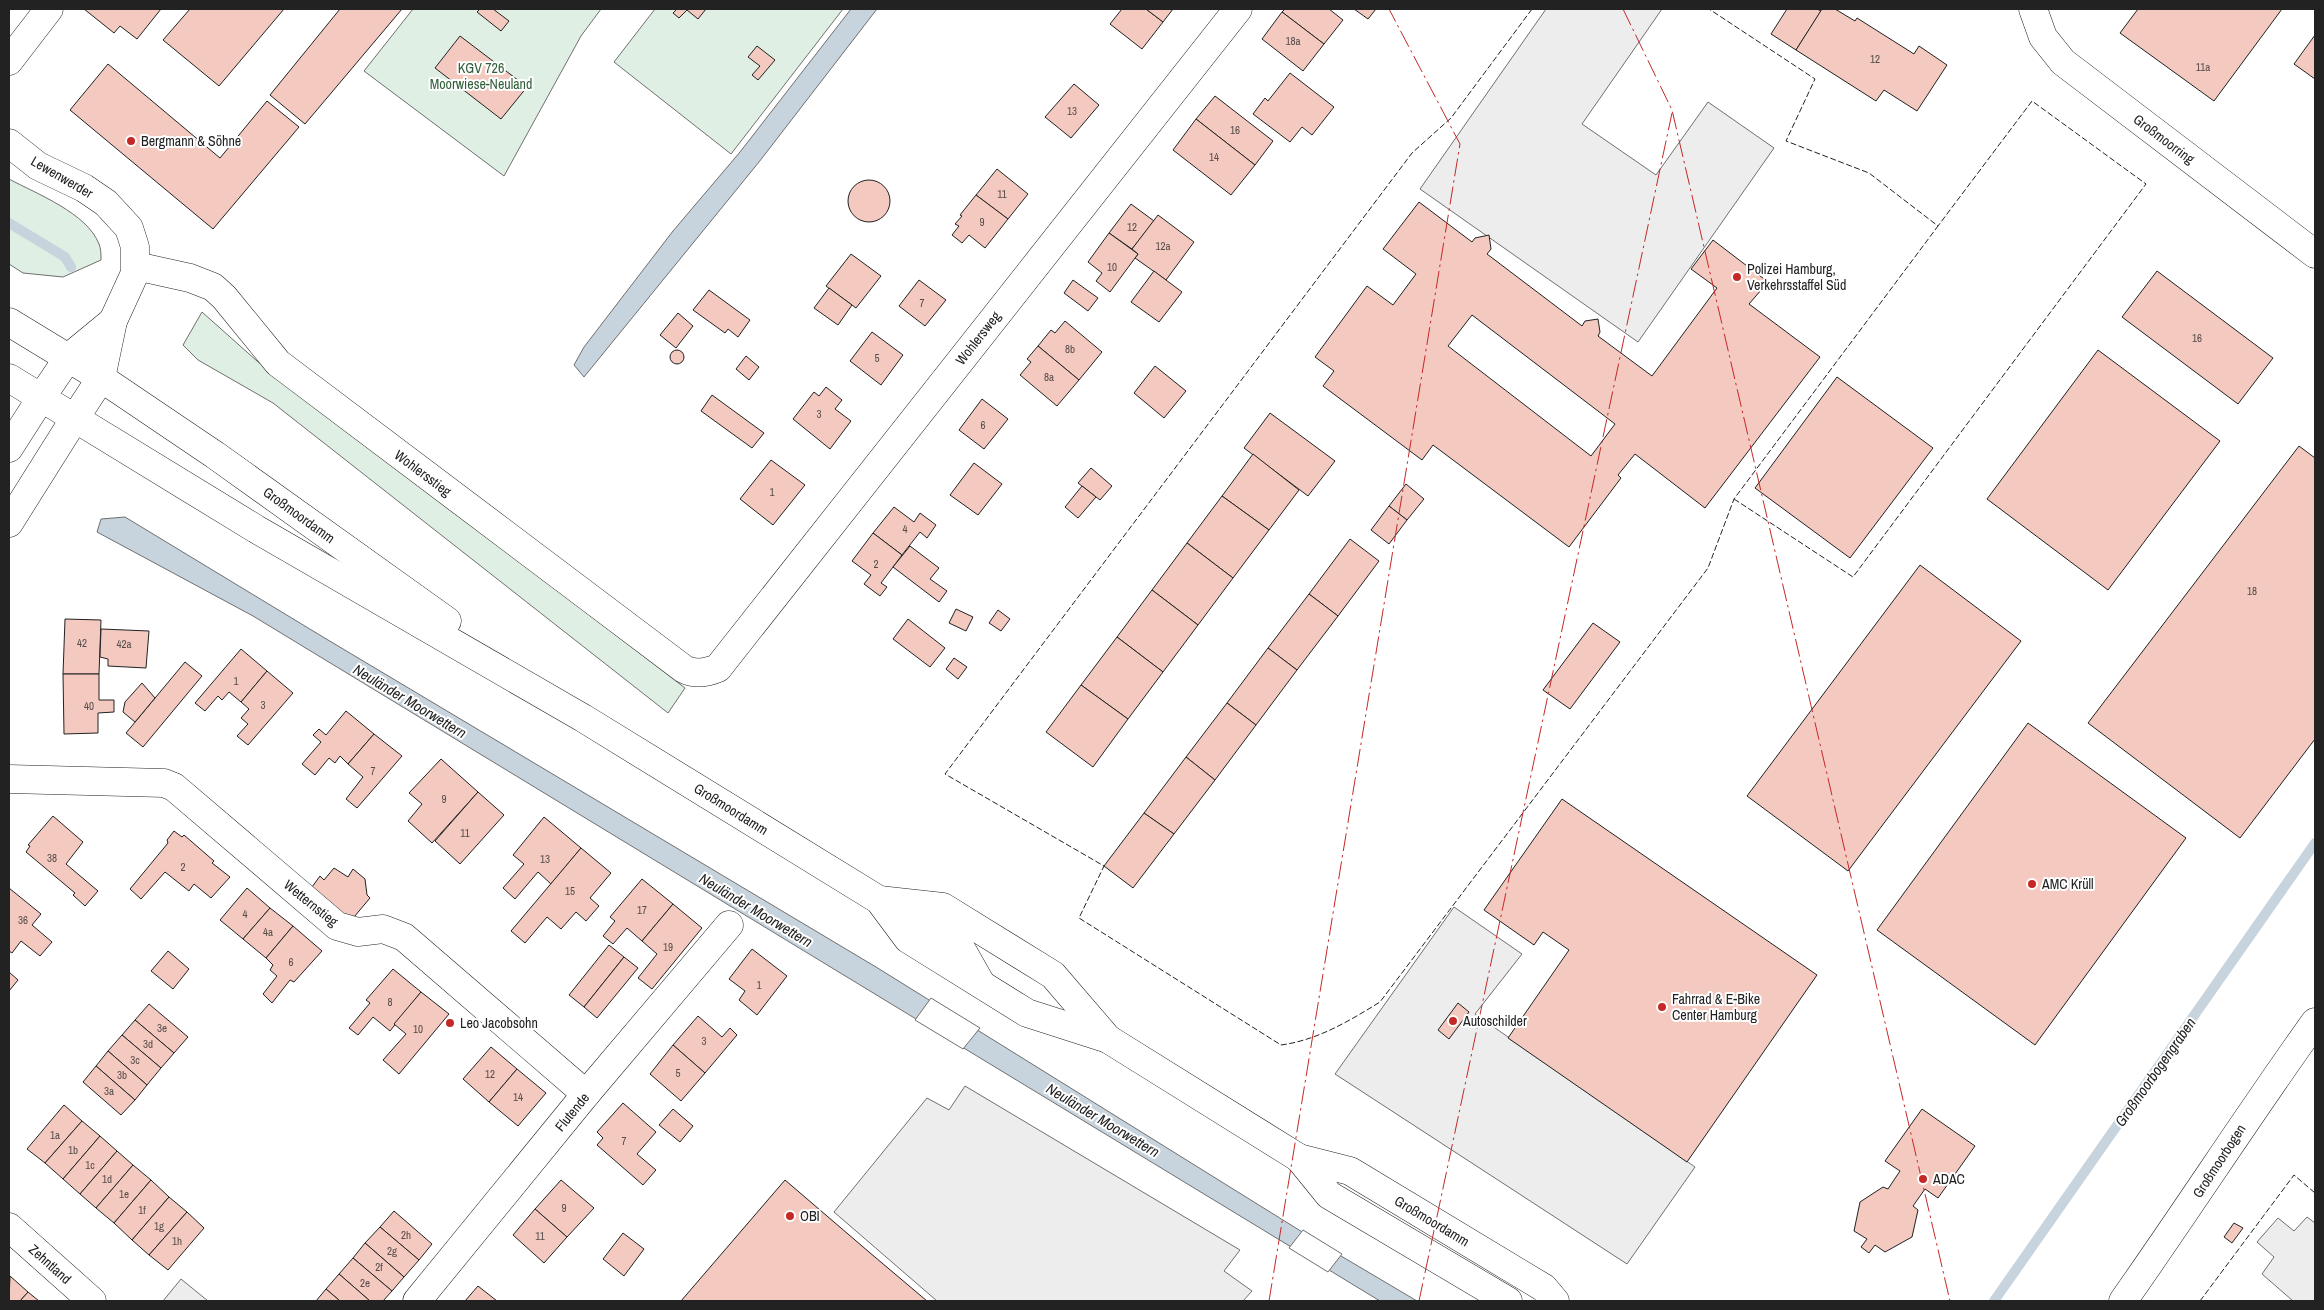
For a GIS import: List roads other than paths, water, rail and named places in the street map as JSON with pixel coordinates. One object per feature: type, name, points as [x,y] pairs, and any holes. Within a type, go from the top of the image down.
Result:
[{"type":"main road","points":[[9,61],[49,9]]},
{"type":"main road","name":"Wohlersweg","points":[[718,668],[1238,9]]},
{"type":"main road","name":"Großmoorring","points":[[2033,9],[2043,37],[2064,62],[2315,254]]},
{"type":"main road","name":"Lewenwerder","points":[[9,143],[38,166],[84,188],[119,216],[129,228],[133,241],[136,266],[131,284],[113,321]]},
{"type":"main road","name":"Wohlersstieg","points":[[136,266],[190,278],[213,287],[224,297],[278,363],[688,672],[703,673],[718,668]]},
{"type":"main road","points":[[9,448],[68,358],[113,321]]},
{"type":"main road","points":[[9,523],[101,378],[113,321]]},
{"type":"main road","name":"Großmoordamm","points":[[9,322],[101,378],[215,455],[583,718]]},
{"type":"main road","name":"Großmoordamm","points":[[9,378],[256,529],[583,718],[879,900],[908,939],[1027,1013],[1108,1038],[1299,1158],[1350,1171],[1544,1288],[1555,1301]]},
{"type":"main road","name":"Wetternstieg","points":[[9,779],[164,783],[174,787],[336,926],[358,932],[383,928],[404,937],[586,1094]]},
{"type":"main road","name":"Großmoordamm","points":[[879,900],[943,907],[1053,975],[1108,1038]]},
{"type":"main road","name":"Flutende","points":[[417,1301],[586,1094],[729,925]]},
{"type":"main road","name":"Großmoorbogen","points":[[2123,1301],[2197,1196],[2250,1113],[2315,1022]]},
{"type":"main road","name":"Großmoordamm","points":[[1299,1158],[1329,1195],[1508,1301]]},
{"type":"main road","points":[[1350,1207],[1400,1201]]},
{"type":"main road","name":"Zehntland","points":[[9,1227],[92,1301]]},
{"type":"water","points":[[851,9],[877,9],[759,162],[584,377],[574,365],[584,347],[673,231],[740,152]]},
{"type":"water","points":[[125,517],[876,967],[1336,1253],[1417,1301],[1380,1301],[253,616],[97,532],[101,519]]},
{"type":"waterway","name":"Neuländer Moorwettern","points":[[9,223],[65,257],[71,267]]},
{"type":"waterway","name":"Großmoorbogengraben","points":[[1994,1301],[2315,843]]},
{"type":"place","name":"Bergmann & Söhne","points":[[131,141]]},
{"type":"place","name":"Polizei Hamburg, Verkehrsstaffel Süd","points":[[1737,277]]},
{"type":"place","name":"AMC Krüll","points":[[2032,884]]},
{"type":"place","name":"Fahrrad & E-Bike Center Hamburg","points":[[1662,1007]]},
{"type":"place","name":"Autoschilder","points":[[1453,1021]]},
{"type":"place","name":"Leo Jacobsohn","points":[[450,1023]]},
{"type":"place","name":"ADAC","points":[[1923,1179]]},
{"type":"place","name":"OBI","points":[[790,1216]]},
{"type":"park label","name":"KGV 726 Moorwiese-Neuland","points":[[481,76]]}]
